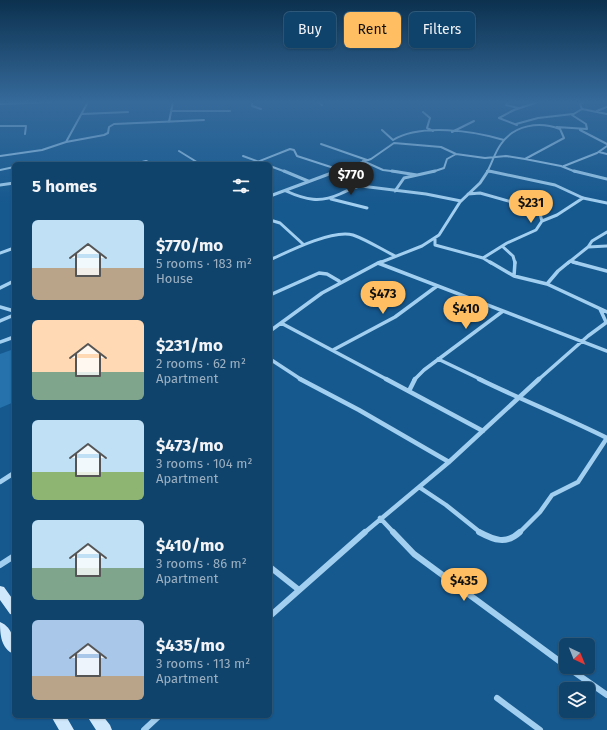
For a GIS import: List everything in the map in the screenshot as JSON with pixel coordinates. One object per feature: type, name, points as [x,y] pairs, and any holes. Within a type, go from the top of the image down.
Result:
[{"type":"main road","points":[[0,591],[12,607]]},
{"type":"main road","points":[[0,628],[12,645]]},
{"type":"main road","points":[[59,718],[67,730]]},
{"type":"main road","points":[[96,718],[105,730]]},
{"type":"street","points":[[66,142],[69,136]]},
{"type":"street","points":[[0,156],[42,150],[66,142],[98,136]]},
{"type":"street","points":[[388,136],[393,141],[441,148],[456,154],[493,158],[506,156],[525,159],[564,167],[578,173],[607,179]]},
{"type":"street","points":[[272,195],[367,160],[402,136]]},
{"type":"street","points":[[486,136],[504,140]]},
{"type":"street","points":[[272,329],[339,281],[378,263],[422,246],[435,239],[448,225],[453,213],[461,201],[482,181],[498,149],[504,140],[510,136]]},
{"type":"street","points":[[525,159],[565,136]]},
{"type":"street","points":[[564,167],[599,152],[607,145],[590,136]]},
{"type":"street","points":[[321,144],[367,160]]},
{"type":"street","points":[[243,156],[258,161],[290,149],[294,150],[297,156],[340,170]]},
{"type":"street","points":[[498,149],[506,156]]},
{"type":"street","points":[[179,151],[197,162]]},
{"type":"street","points":[[599,152],[607,154]]},
{"type":"street","points":[[363,161],[375,168],[404,178],[419,176],[444,168],[447,159],[456,154]]},
{"type":"street","points":[[0,170],[12,167]]},
{"type":"street","points":[[272,167],[309,181]]},
{"type":"street","points":[[272,170],[276,169]]},
{"type":"street","points":[[387,171],[408,173],[419,176]]},
{"type":"street","points":[[487,171],[555,185],[583,198],[607,203]]},
{"type":"street","points":[[395,191],[404,178]]},
{"type":"street","points":[[0,185],[12,182]]},
{"type":"street","points":[[285,190],[308,200],[318,201],[332,199],[358,186],[426,194],[461,201]]},
{"type":"street","points":[[474,188],[480,193]]},
{"type":"street","points":[[467,194],[480,193],[537,210],[542,221]]},
{"type":"street","points":[[483,258],[502,246],[536,230],[542,221],[557,215],[583,198]]},
{"type":"street","points":[[332,199],[368,208]]},
{"type":"street","points":[[272,221],[280,223],[303,244]]},
{"type":"street","points":[[546,284],[570,261],[588,247],[592,241],[607,232]]},
{"type":"street","points":[[272,259],[303,244],[336,235],[347,234],[395,256]]},
{"type":"street","points":[[435,239],[435,245]]},
{"type":"street","points":[[422,246],[435,245],[483,258],[514,276],[546,284],[607,312]]},
{"type":"street","points":[[502,246],[516,260],[517,263],[514,276]]},
{"type":"street","points":[[588,247],[607,246]]},
{"type":"street","points":[[1,252],[12,249]]},
{"type":"street","points":[[570,261],[607,271]]},
{"type":"street","points":[[378,263],[607,351]]},
{"type":"street","points":[[272,294],[319,273],[327,274],[339,281]]},
{"type":"street","points":[[0,288],[12,282]]},
{"type":"street","points":[[333,350],[395,317],[437,286]]},
{"type":"street","points":[[0,307],[12,310]]},
{"type":"street","points":[[272,614],[380,518],[450,462],[518,398],[607,322],[600,309]]},
{"type":"street","points":[[409,391],[414,380],[438,359],[503,311]]},
{"type":"street","points":[[0,321],[12,316]]},
{"type":"street","points":[[280,323],[483,431]]},
{"type":"street","points":[[0,342],[12,338]]},
{"type":"street","points":[[419,487],[450,508],[468,524],[498,540],[508,540],[513,538],[540,512],[552,495],[578,482],[607,438],[570,419],[518,398],[438,359]]},
{"type":"street","points":[[272,360],[303,381],[359,410],[450,462]]},
{"type":"street","points":[[0,482],[12,474]]},
{"type":"street","points":[[380,518],[414,554],[559,662]]},
{"type":"street","points":[[0,565],[12,557]]},
{"type":"street","points":[[272,569],[299,590]]},
{"type":"street","points":[[576,674],[607,695]]},
{"type":"street","points":[[497,698],[540,730]]},
{"type":"street","points":[[144,730],[158,718]]},
{"type":"shaded area","points":[[12,350],[12,403],[0,408],[0,354]]}]
